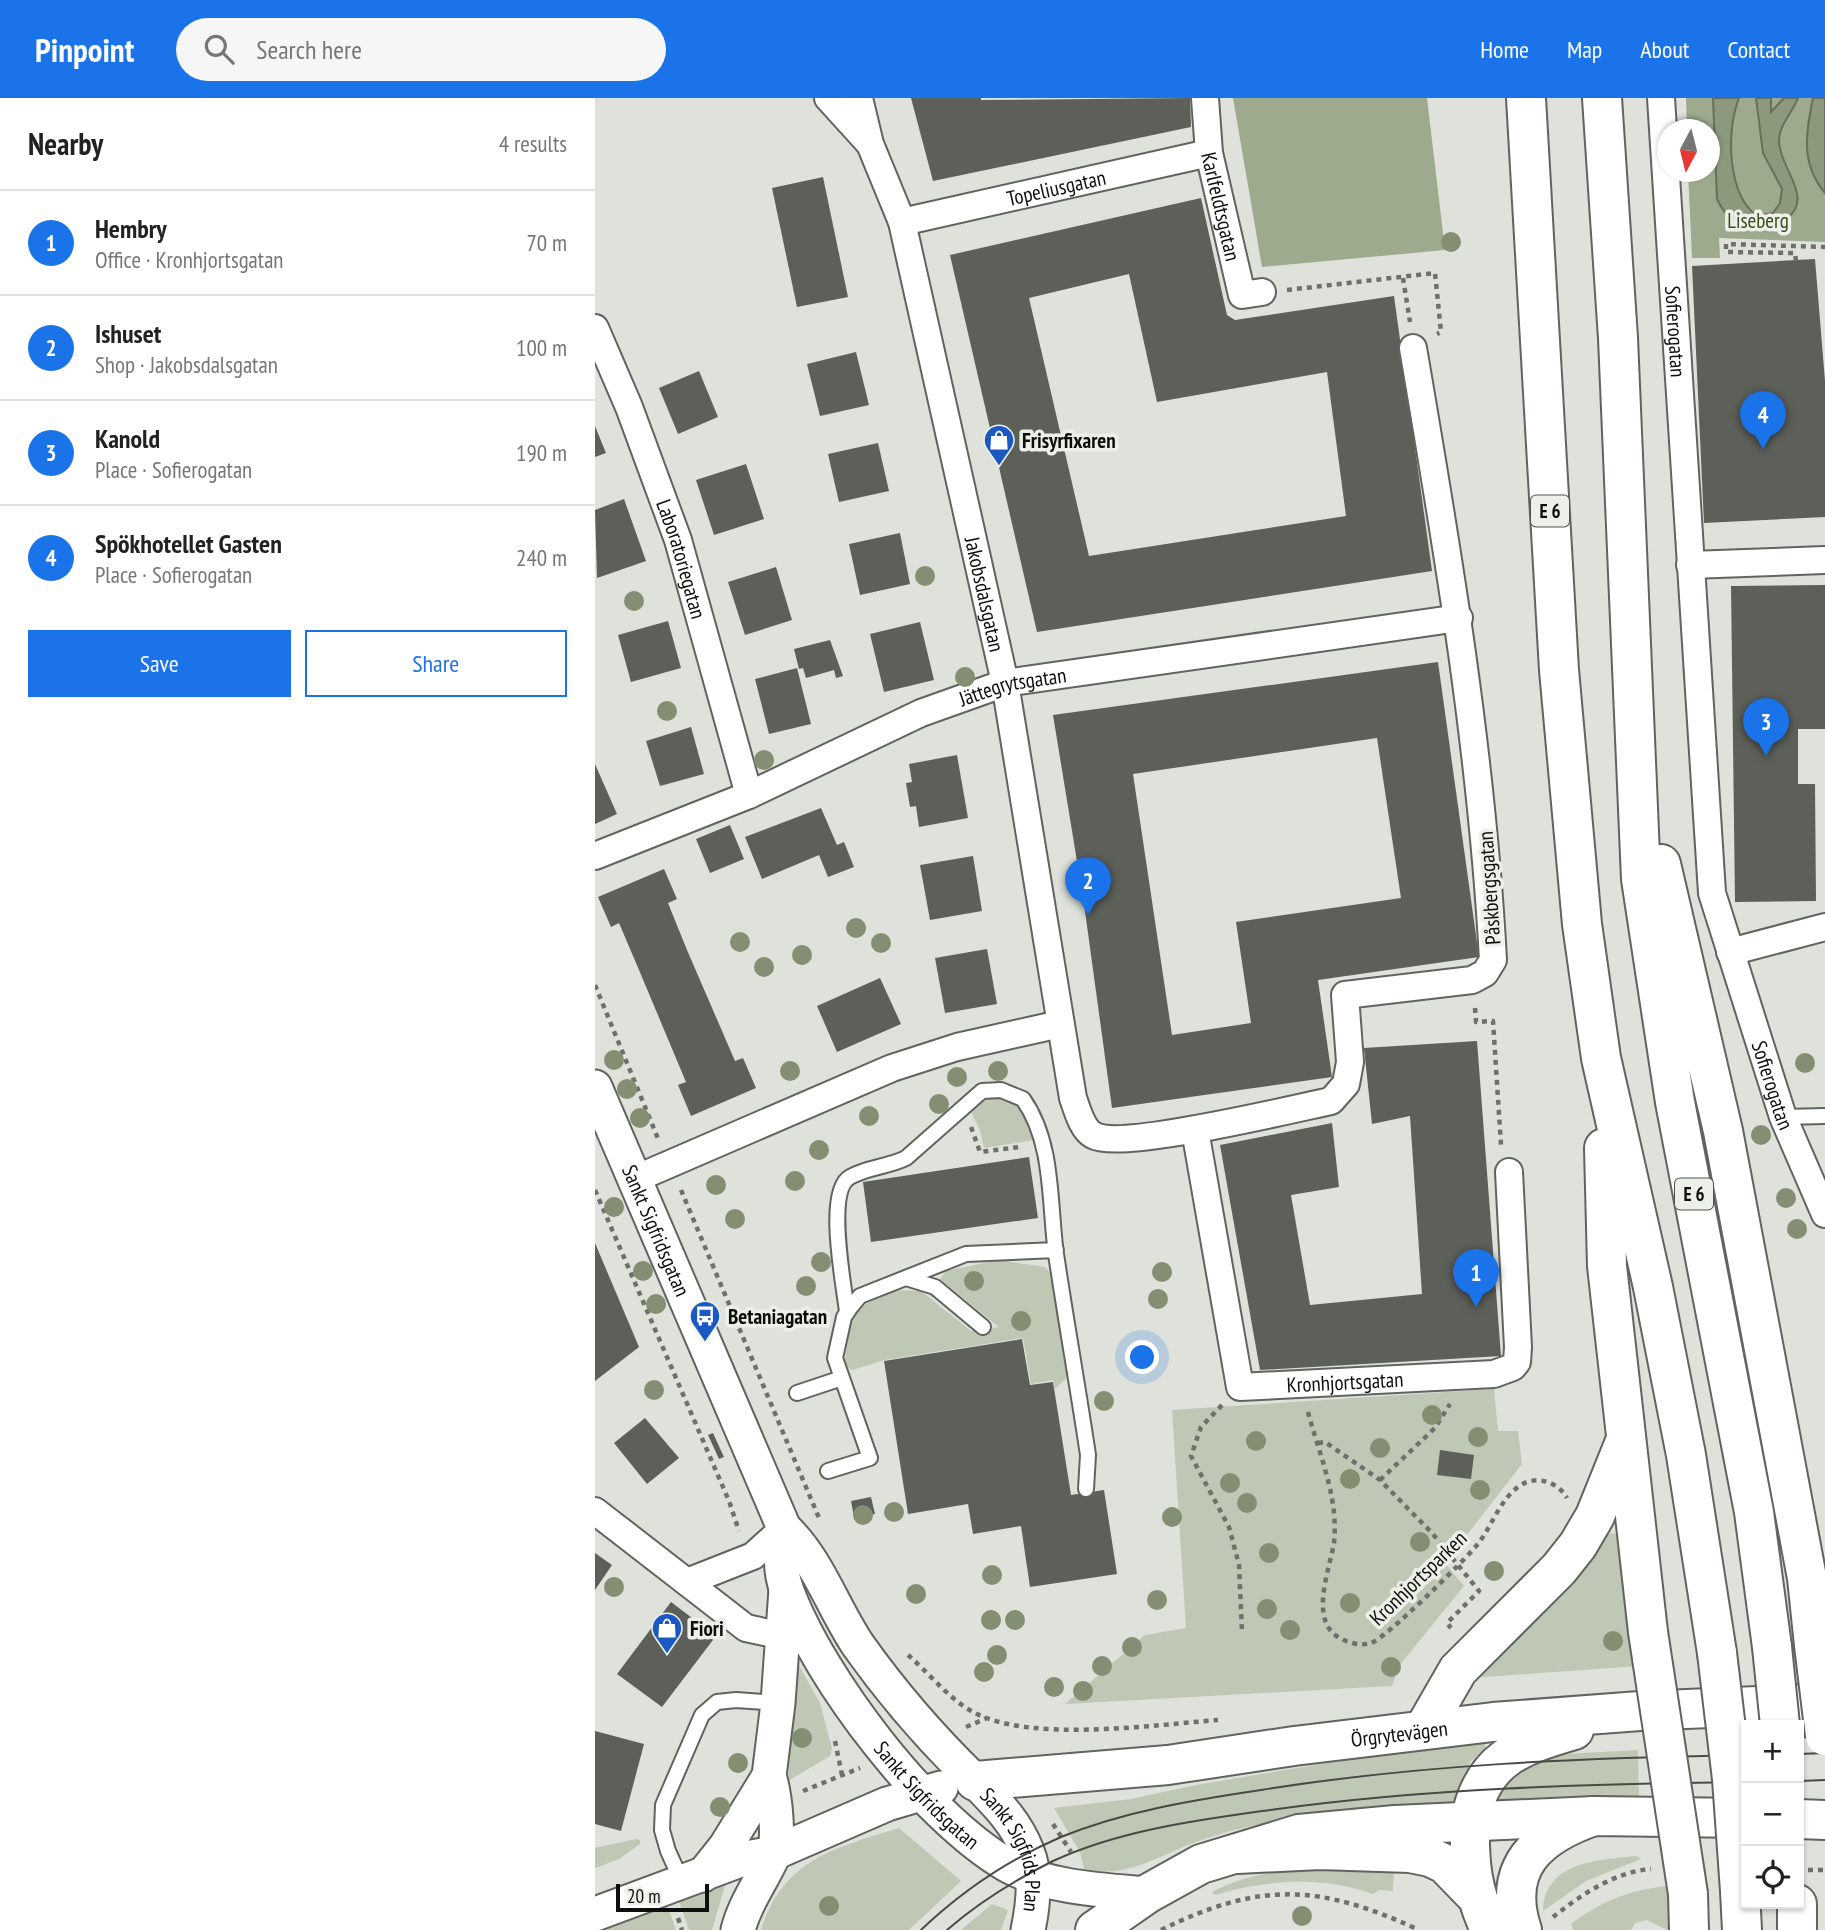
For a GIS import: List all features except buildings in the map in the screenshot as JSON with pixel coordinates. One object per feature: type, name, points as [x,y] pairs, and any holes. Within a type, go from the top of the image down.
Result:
[{"type":"main road","name":"E 6","points":[[1526,98],[1568,786],[1582,924],[1601,1058],[1684,1442],[1717,1653],[1732,1779],[1742,1930]]},
{"type":"main road","name":"E 6","points":[[1602,98],[1616,297],[1641,879],[1657,996],[1754,1512],[1772,1647],[1798,1711]]},
{"type":"main road","points":[[1635,738],[1723,1131],[1805,1565],[1825,1736]]},
{"type":"main road","points":[[1601,1058],[1607,1266],[1649,1632],[1689,1912]]},
{"type":"main road","points":[[1424,1729],[1458,1670],[1559,1569],[1578,1545],[1595,1516],[1627,1436]]},
{"type":"main road","points":[[1490,1930],[1475,1895],[1469,1857],[1470,1822],[1479,1789],[1496,1764],[1507,1755],[1559,1734],[1640,1711]]},
{"type":"main road","name":"Örgrytevägen","points":[[975,1781],[1168,1765],[1424,1729],[1640,1711],[1798,1711]]},
{"type":"main road","points":[[1528,1915],[1523,1867],[1539,1842],[1568,1825],[1594,1816]]},
{"type":"main road","points":[[1095,1930],[1147,1894],[1201,1864],[1299,1834],[1395,1825],[1594,1816],[1741,1818]]},
{"type":"main road","points":[[1804,1819],[1825,1820]]},
{"type":"main road","points":[[1237,1854],[1320,1850],[1410,1853],[1430,1857],[1445,1864],[1475,1895]]},
{"type":"main road","points":[[1797,1909],[1797,1930]]},
{"type":"street","points":[[828,98],[870,144]]},
{"type":"street","name":"Jakobsdalsgatan","points":[[859,98],[870,144],[902,222],[1005,683],[1073,1098],[1087,1131],[1095,1137],[1109,1140],[1195,1130]]},
{"type":"street","name":"Karlfeldtsgatan","points":[[1205,98],[1209,153],[1242,295],[1262,292]]},
{"type":"street","name":"Sofierogatan","points":[[1661,98],[1712,893],[1783,1117],[1825,1214]]},
{"type":"street","name":"Topeliusgatan","points":[[902,222],[1209,153]]},
{"type":"street","name":"Laboratoriegatan","points":[[595,328],[629,407],[678,540],[749,795]]},
{"type":"street","name":"Påskbergsgatan","points":[[1413,348],[1459,618],[1487,845],[1493,960],[1485,973],[1472,980]]},
{"type":"street","points":[[1691,565],[1825,561]]},
{"type":"street","name":"Jättegrytsgatan","points":[[595,856],[749,795],[921,713],[1005,683],[1459,618]]},
{"type":"street","points":[[1730,952],[1825,928]]},
{"type":"street","points":[[1240,1388],[1195,1130],[1331,1101],[1346,1084],[1350,1062],[1345,995],[1472,980]]},
{"type":"street","points":[[635,1179],[892,1068],[957,1047],[1060,1024]]},
{"type":"street","name":"Sankt Sigfridsgatan","points":[[595,1087],[784,1528],[802,1546],[858,1644],[922,1727],[975,1781]]},
{"type":"street","name":"Kronhjortsgatan","points":[[1240,1388],[1455,1377],[1509,1370],[1517,1362],[1509,1172]]},
{"type":"street","points":[[595,1511],[747,1628],[797,1639]]},
{"type":"street","points":[[687,1582],[753,1556],[784,1528]]},
{"type":"street","name":"Sankt Sigfridsgatan","points":[[784,1528],[780,1558],[797,1639],[839,1687],[877,1742],[921,1792],[984,1848],[1008,1865],[1087,1889],[1147,1894]]},
{"type":"street","name":"Sankt Sigfridsgatan","points":[[774,1853],[775,1800],[769,1776],[778,1703],[797,1639]]},
{"type":"street","name":"Sankt Sigfridsgatan","points":[[693,1879],[726,1846],[769,1776]]},
{"type":"street","name":"Sankt Sigfrids Plan","points":[[595,1914],[746,1858],[774,1853],[851,1818],[921,1792],[975,1781],[1011,1817],[1028,1853],[1032,1908],[1028,1930]]},
{"type":"street","points":[[738,1930],[745,1907],[774,1853]]},
{"type":"lane","points":[[828,1471],[870,1458],[835,1359],[847,1312],[836,1205],[838,1191],[850,1177],[891,1166],[906,1158],[982,1091],[1001,1090],[1016,1095],[1030,1109],[1042,1144],[1088,1455],[1086,1489]]},
{"type":"lane","points":[[1783,1117],[1825,1116]]},
{"type":"lane","points":[[847,1312],[860,1296],[966,1254],[1056,1250]]},
{"type":"lane","points":[[904,1278],[935,1287],[983,1327]]},
{"type":"lane","points":[[797,1393],[842,1378]]},
{"type":"lane","points":[[693,1879],[668,1851],[662,1830],[663,1805],[702,1715],[717,1702],[736,1700],[778,1703]]},
{"type":"lane","points":[[1798,1711],[1825,1722]]},
{"type":"path","points":[[1796,261],[1795,253],[1726,252],[1726,244],[1825,247]]},
{"type":"path","points":[[1262,292],[1435,273],[1441,331],[1413,348],[1403,278]]},
{"type":"path","points":[[1472,980],[1476,1022],[1493,1021],[1503,1171],[1509,1172]]},
{"type":"path","points":[[595,985],[821,1524]]},
{"type":"path","points":[[958,1111],[977,1136],[980,1152],[1042,1144]]},
{"type":"path","points":[[595,1190],[729,1501],[736,1528]]},
{"type":"path","points":[[1380,1480],[1435,1428],[1455,1395],[1455,1377]]},
{"type":"path","name":"Kronhjortsparken","points":[[1300,1384],[1331,1494],[1334,1527],[1324,1611],[1332,1632],[1348,1642],[1371,1643],[1458,1566],[1477,1545],[1509,1495],[1520,1486],[1530,1481],[1557,1485],[1569,1502]]},
{"type":"path","points":[[1240,1388],[1201,1427],[1191,1457],[1229,1527],[1239,1565],[1243,1632]]},
{"type":"path","points":[[1318,1443],[1325,1443],[1380,1480],[1432,1533],[1479,1591],[1447,1623]]},
{"type":"path","points":[[903,1650],[971,1711],[988,1718]]},
{"type":"path","points":[[1050,1819],[1073,1854]]},
{"type":"path","points":[[1528,1915],[1582,1895],[1610,1881],[1657,1868]]},
{"type":"path","points":[[1161,1930],[1200,1911],[1239,1899],[1299,1894],[1353,1902],[1419,1930]]},
{"type":"shaded area","points":[[1713,98],[1739,98],[1731,144],[1735,177],[1747,206],[1757,216],[1773,213],[1780,203],[1782,189],[1763,153],[1756,98],[1771,98],[1771,112],[1784,98],[1798,98],[1779,136],[1781,152],[1797,193],[1794,211],[1785,220],[1765,227],[1755,226],[1739,222],[1724,212],[1717,199],[1716,182],[1720,182],[1720,119],[1714,119]]},
{"type":"shaded area","points":[[1813,98],[1825,98],[1825,193],[1817,182],[1808,159],[1808,123]]},
{"type":"shaded area","points":[[991,1094],[1009,1099],[1022,1108],[1031,1122],[1034,1140],[984,1148],[980,1130],[968,1106]]},
{"type":"shaded area","points":[[998,1260],[1045,1267],[1054,1277],[1069,1376],[1055,1389],[1053,1380],[1031,1384],[1023,1338],[884,1360],[853,1370],[844,1366],[851,1320],[866,1304],[893,1290],[921,1291],[971,1331],[999,1327],[940,1279],[946,1271]]},
{"type":"shaded area","points":[[1494,1389],[1498,1431],[1518,1431],[1522,1464],[1445,1563],[1464,1586],[1399,1666],[1392,1686],[1065,1704],[1145,1635],[1186,1628],[1172,1410]]},
{"type":"shaded area","points":[[1611,1533],[1622,1535],[1638,1666],[1470,1678],[1598,1538]]},
{"type":"shaded area","points":[[797,1662],[820,1703],[832,1749],[830,1756],[788,1781]]},
{"type":"shaded area","points":[[1485,1743],[1486,1748],[1471,1761],[1451,1806],[1322,1815],[1258,1825],[1196,1842],[1128,1869],[1084,1869],[1080,1852],[1054,1808],[1131,1799],[1196,1785],[1387,1753]]},
{"type":"shaded area","points":[[1638,1750],[1639,1798],[1490,1800],[1514,1775],[1546,1755]]},
{"type":"shaded area","points":[[899,1828],[961,1881],[909,1930],[761,1930],[771,1906],[797,1872],[833,1850]]},
{"type":"shaded area","points":[[640,1840],[640,1844],[619,1859],[595,1868],[595,1848]]},
{"type":"shaded area","points":[[1637,1856],[1641,1859],[1586,1881],[1543,1911],[1546,1894],[1553,1882],[1563,1873],[1591,1862]]},
{"type":"shaded area","points":[[1394,1866],[1393,1891],[1379,1890],[1373,1894],[1314,1882],[1274,1883],[1215,1895],[1212,1892],[1255,1876],[1278,1872],[1325,1867]]},
{"type":"shaded area","points":[[726,1882],[712,1930],[689,1930],[679,1901]]},
{"type":"shaded area","points":[[1676,1885],[1678,1930],[1667,1930],[1647,1920],[1635,1923],[1631,1930],[1573,1930],[1571,1924],[1608,1901],[1633,1892]]},
{"type":"shaded area","points":[[992,1904],[1008,1910],[1001,1930],[961,1930]]},
{"type":"shaded area","points":[[668,1907],[676,1930],[597,1930],[598,1928]]},
{"type":"green space","points":[[1233,98],[1427,98],[1445,250],[1262,267]]},
{"type":"green space","name":"Liseberg","points":[[1686,98],[1825,98],[1825,242],[1719,238],[1720,258],[1692,258],[1688,182],[1720,182],[1720,119],[1687,119]]},
{"type":"tram line","points":[[1804,1754],[1825,1753]]},
{"type":"tram line","points":[[921,1930],[953,1903],[1023,1855],[1085,1828],[1160,1808],[1321,1781],[1442,1768],[1625,1758],[1741,1755]]},
{"type":"tram line","points":[[1804,1781],[1825,1780]]},
{"type":"tram line","points":[[947,1930],[998,1892],[1053,1861],[1105,1841],[1187,1822],[1329,1803],[1448,1792],[1741,1782]]},
{"type":"place","name":"Spökhotellet Gasten","points":[[1763,449]]},
{"type":"place","name":"Frisyrfixaren","points":[[999,467]]},
{"type":"place","name":"Kanold","points":[[1766,756]]},
{"type":"place","name":"Ishuset","points":[[1088,915]]},
{"type":"place","name":"Hembry","points":[[1476,1307]]},
{"type":"place","name":"Betaniagatan","points":[[705,1343]]},
{"type":"place","name":"Fiori","points":[[667,1655]]}]
